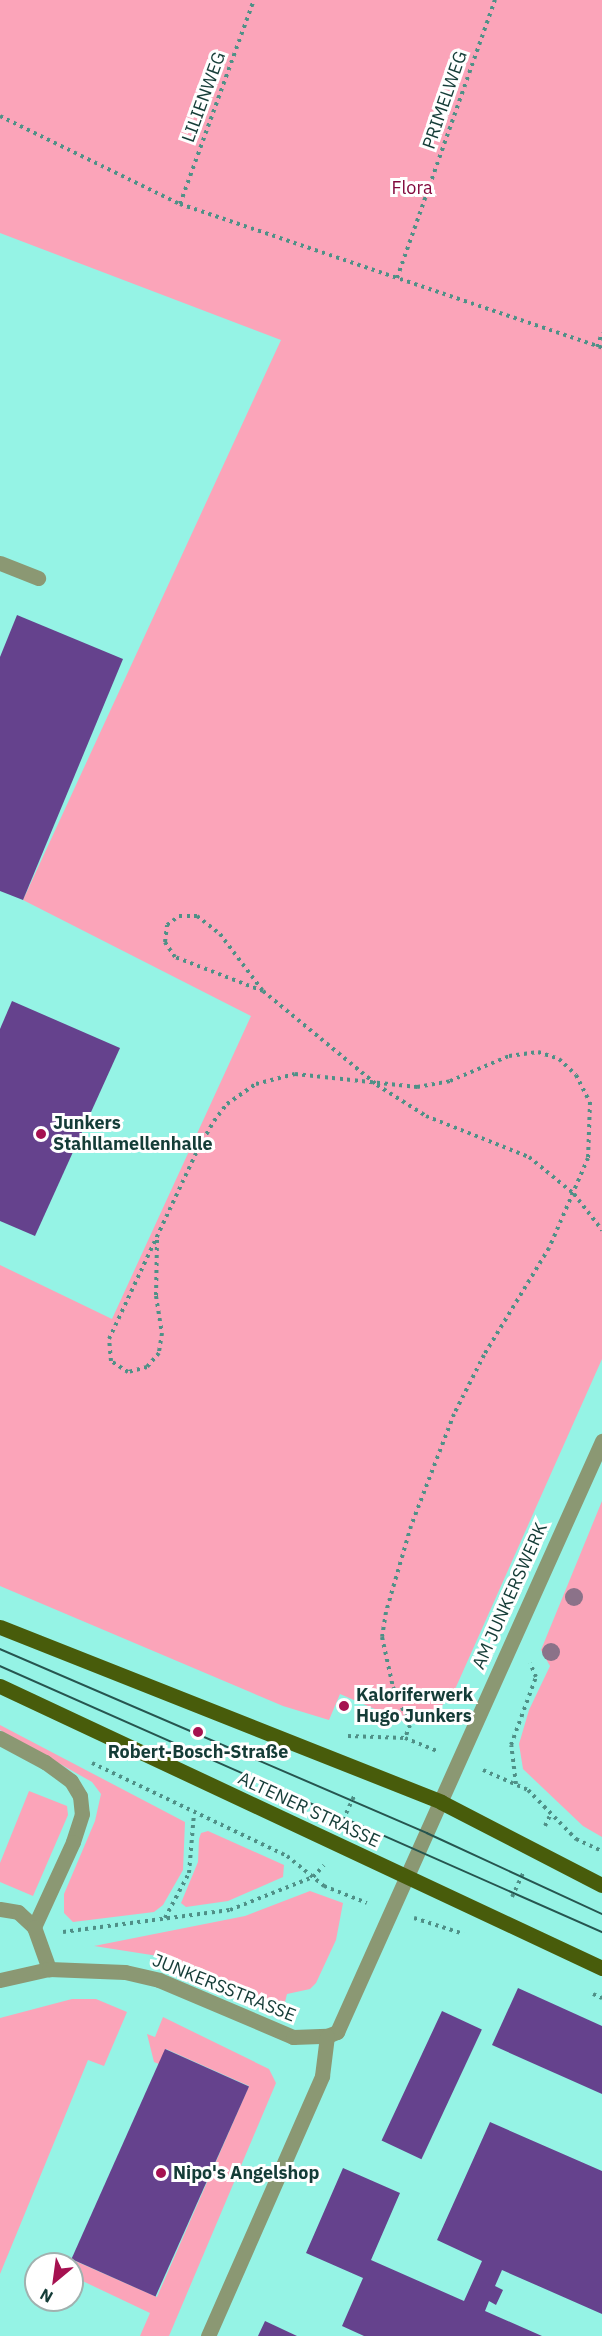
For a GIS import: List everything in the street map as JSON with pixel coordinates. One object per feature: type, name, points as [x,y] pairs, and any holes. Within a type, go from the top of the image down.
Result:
[{"type":"main road","points":[[0,1627],[441,1802],[532,1852],[602,1885]]},
{"type":"main road","name":"ALTENER STRASSE","points":[[0,1686],[602,1968]]},
{"type":"street","points":[[0,563],[38,578]]},
{"type":"street","name":"AM JUNKERSWERK","points":[[441,1802],[602,1441]]},
{"type":"street","points":[[0,1738],[45,1762],[71,1781],[80,1796],[82,1814],[74,1842],[36,1930]]},
{"type":"street","points":[[208,2336],[322,2076],[327,2036],[344,2025],[441,1802]]},
{"type":"street","points":[[0,1909],[18,1912],[36,1930],[49,1969]]},
{"type":"street","name":"JUNKERSSTRASSE","points":[[0,1980],[49,1969],[102,1970],[159,1980],[293,2037],[327,2036]]},
{"type":"path","name":"LILIENWEG","points":[[180,204],[254,0]]},
{"type":"path","name":"PRIMELWEG","points":[[397,278],[495,0]]},
{"type":"path","points":[[0,116],[180,204],[600,348],[602,333]]},
{"type":"path","points":[[263,991],[175,957],[165,942],[167,925],[178,916],[196,916],[220,934],[263,991],[377,1085],[426,1116],[529,1157],[574,1194],[602,1230]]},
{"type":"path","points":[[157,1240],[156,1296],[162,1333],[159,1353],[147,1367],[128,1372],[111,1360],[109,1339],[199,1147],[227,1104],[256,1084],[296,1074],[377,1085],[417,1087],[450,1081],[509,1056],[538,1052],[559,1059],[576,1075],[590,1102],[588,1158],[574,1194],[549,1248],[484,1355],[454,1414],[393,1583],[382,1637],[393,1687],[410,1725],[405,1738]]},
{"type":"path","points":[[517,1785],[511,1745],[536,1677]]},
{"type":"path","points":[[85,1759],[194,1814],[287,1856],[324,1886],[469,1936]]},
{"type":"path","points":[[36,1930],[165,1919],[230,1910],[313,1877],[321,1872],[365,1771]]},
{"type":"path","points":[[501,1921],[551,1813]]},
{"type":"path","points":[[165,1919],[189,1873],[194,1814]]},
{"type":"path","points":[[591,1993],[602,1998]]},
{"type":"green space","name":"Flora","points":[[0,0],[602,0],[602,1359],[456,1687],[441,1707],[421,1719],[405,1722],[340,1694],[329,1720],[283,1706],[0,1586],[0,1265],[112,1319],[251,1016],[23,900],[281,340],[0,233]]},
{"type":"green space","points":[[602,1501],[602,1837],[583,1826],[523,1769],[519,1744],[529,1710],[550,1666],[541,1650]]},
{"type":"green space","points":[[0,1725],[185,1822],[183,1870],[163,1905],[154,1912],[73,1922],[64,1913],[64,1894],[95,1821],[101,1794],[92,1782],[0,1730]]},
{"type":"green space","points":[[29,1791],[67,1806],[68,1815],[33,1896],[0,1882],[0,1863]]},
{"type":"green space","points":[[208,1831],[284,1865],[283,1877],[228,1901],[186,1907],[181,1903],[198,1862],[199,1839],[201,1833]]},
{"type":"green space","points":[[310,1891],[343,1903],[336,1940],[316,1983],[310,1989],[287,1994],[284,2006],[158,1956],[94,1946],[245,1916]]},
{"type":"green space","points":[[72,1999],[96,1999],[127,2012],[104,2066],[88,2060],[0,2274],[0,2018]]},
{"type":"green space","points":[[163,2017],[269,2069],[276,2083],[169,2336],[140,2336],[150,2313],[84,2282],[84,2265],[157,2297],[249,2086],[166,2049],[159,2064],[154,2062],[147,2034],[155,2037]]},
{"type":"building","points":[[17,615],[123,659],[23,900],[0,891],[0,657]]},
{"type":"building","name":"Junkers Stahllamellenhalle","points":[[12,1001],[120,1048],[35,1236],[0,1221],[0,1029]]},
{"type":"building","points":[[518,1988],[602,2026],[602,2094],[492,2045]]},
{"type":"building","points":[[442,2011],[482,2030],[421,2159],[382,2141]]},
{"type":"building","name":"Nipo's Angelshop","points":[[165,2049],[249,2086],[155,2297],[84,2265],[84,2252],[75,2252]]},
{"type":"building","points":[[490,2122],[602,2171],[602,2314],[502,2270],[495,2286],[503,2290],[496,2305],[489,2301],[485,2311],[542,2336],[364,2336],[342,2326],[363,2278],[306,2253],[343,2168],[400,2193],[371,2260],[464,2301],[482,2261],[437,2240]]},
{"type":"building","points":[[265,2321],[297,2336],[258,2336]]},
{"type":"tram line","points":[[0,1649],[427,1833],[602,1914]]},
{"type":"tram line","points":[[0,1666],[602,1932]]},
{"type":"place","name":"Junkers Stahllamellenhalle","points":[[41,1134]]},
{"type":"place","name":"Kaloriferwerk Hugo Junkers","points":[[344,1706]]},
{"type":"place","name":"Robert-Bosch-Straße","points":[[198,1732]]},
{"type":"place","name":"Nipo's Angelshop","points":[[161,2173]]}]
